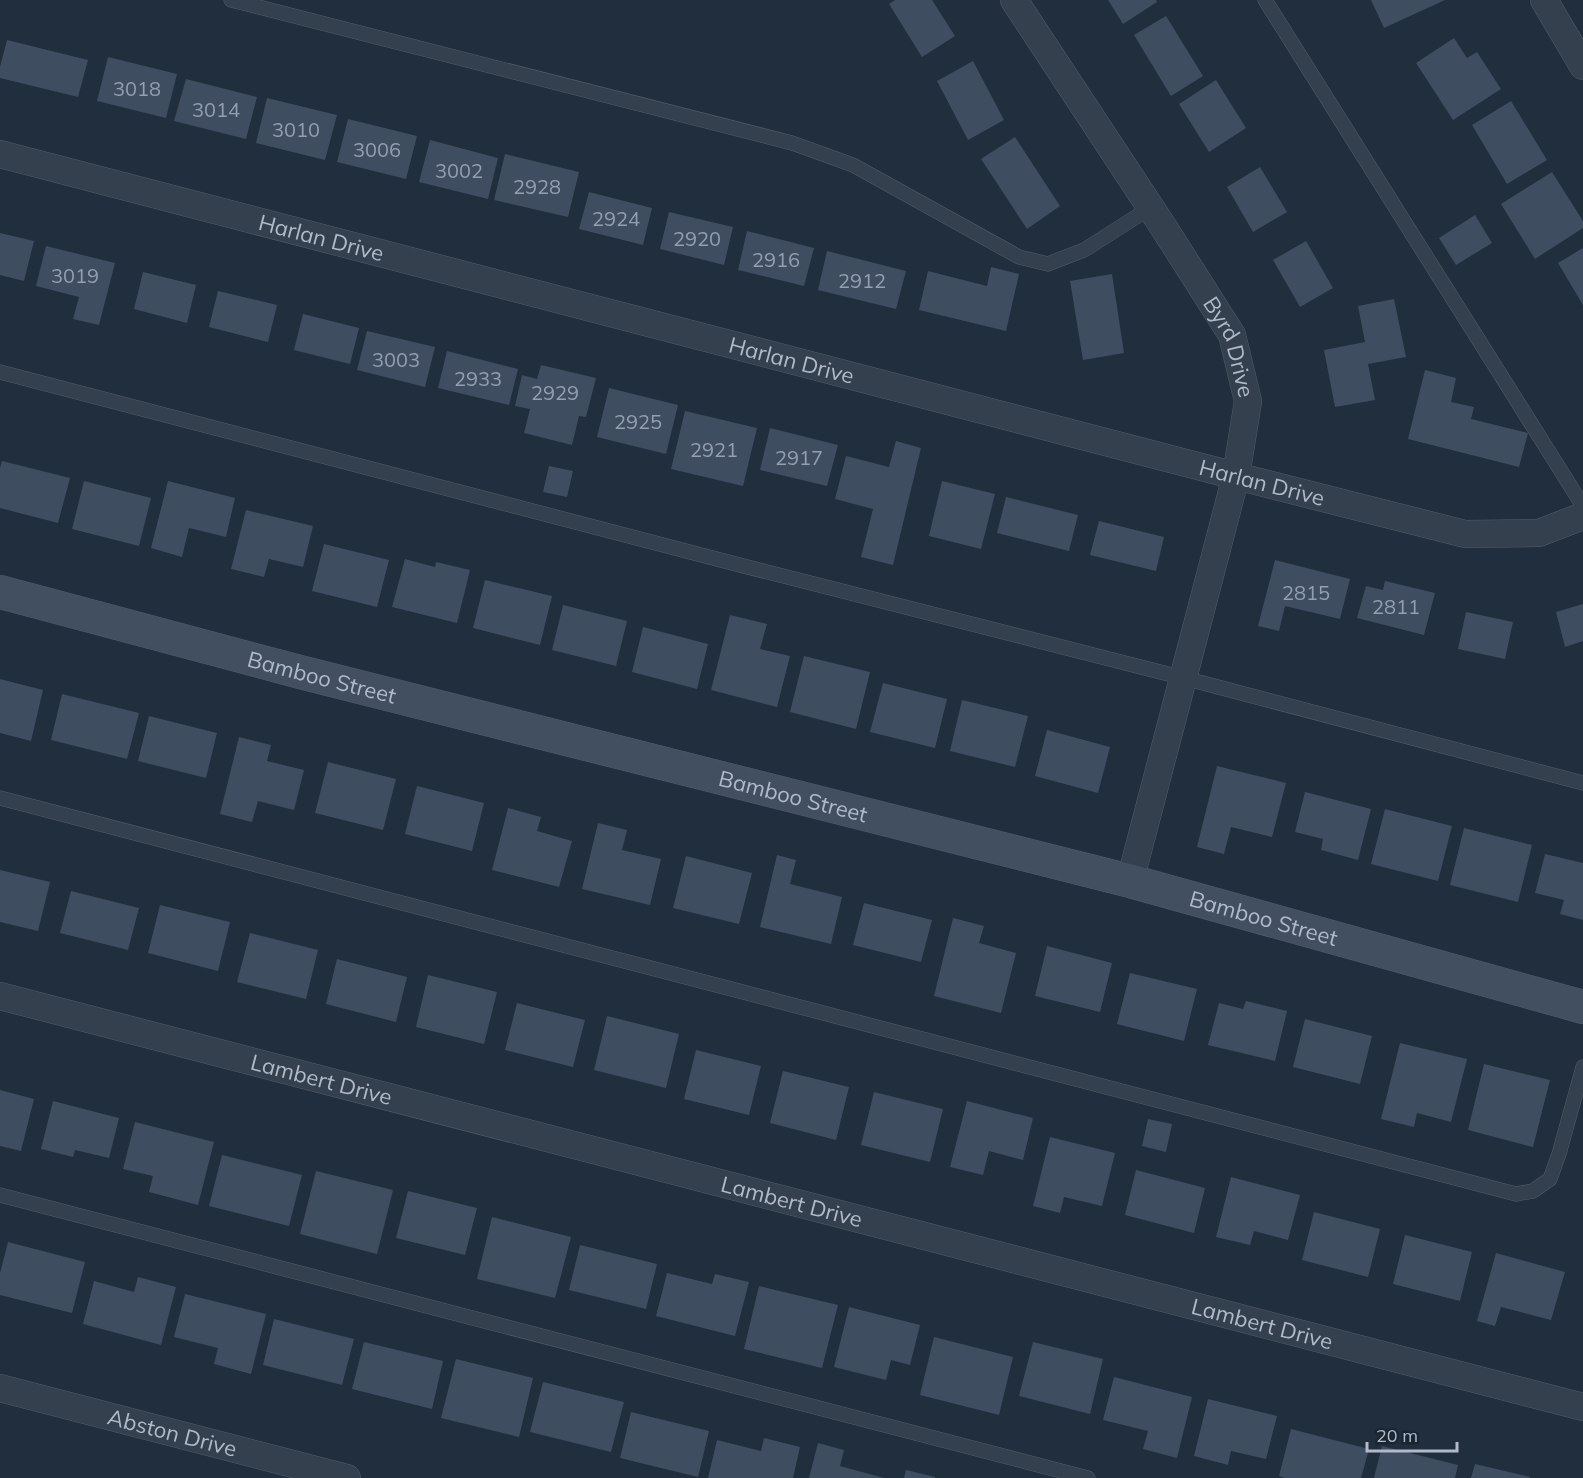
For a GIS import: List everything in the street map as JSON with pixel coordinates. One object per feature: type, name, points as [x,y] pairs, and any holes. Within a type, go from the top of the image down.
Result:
[{"type":"street","name":"Byrd Drive","points":[[1014,0],[1232,335],[1248,401],[1236,476],[1130,881]]},
{"type":"street","points":[[1544,0],[1583,66]]},
{"type":"street","name":"Harlan Drive","points":[[0,154],[1466,534],[1539,533],[1583,516]]},
{"type":"street","name":"Bamboo Street","points":[[0,592],[312,675],[1130,881],[1583,1008]]},
{"type":"street","name":"Lambert Drive","points":[[0,996],[1583,1407]]},
{"type":"street","name":"Abston Drive","points":[[0,1388],[347,1478]]},
{"type":"lane","points":[[231,0],[792,143],[853,165],[1019,257],[1048,264],[1084,250],[1150,208]]},
{"type":"lane","points":[[1265,0],[1583,506]]},
{"type":"lane","points":[[0,372],[1583,783]]},
{"type":"lane","points":[[0,798],[1516,1194],[1533,1191],[1550,1179],[1583,1067]]},
{"type":"lane","points":[[0,1195],[1088,1478]]},
{"type":"building","points":[[895,0],[932,0],[955,36],[922,57],[889,4]]},
{"type":"building","points":[[1108,0],[1156,0],[1157,2],[1123,24]]},
{"type":"building","points":[[1371,0],[1445,0],[1384,28]]},
{"type":"building","points":[[1166,16],[1203,76],[1171,96],[1134,35]]},
{"type":"building","points":[[1454,38],[1467,58],[1477,52],[1501,89],[1453,120],[1416,63]]},
{"type":"building","points":[[7,40],[88,60],[78,97],[0,78],[0,67]]},
{"type":"building","points":[[108,57],[177,74],[166,118],[97,101]]},
{"type":"building","points":[[973,61],[1004,120],[968,140],[937,81]]},
{"type":"building","points":[[186,79],[257,97],[246,139],[174,121]]},
{"type":"building","points":[[1216,80],[1246,128],[1209,152],[1179,104]]},
{"type":"building","points":[[267,98],[337,115],[325,160],[256,143]]},
{"type":"building","points":[[1511,101],[1547,160],[1507,184],[1472,125]]},
{"type":"building","points":[[348,119],[417,136],[406,179],[337,162]]},
{"type":"building","points":[[1015,137],[1060,206],[1027,229],[981,159]]},
{"type":"building","points":[[430,140],[498,158],[488,199],[419,182]]},
{"type":"building","points":[[505,154],[579,172],[568,217],[494,200]]},
{"type":"building","points":[[1260,167],[1287,212],[1253,232],[1227,187]]},
{"type":"building","points":[[1552,172],[1583,221],[1583,228],[1535,259],[1501,204]]},
{"type":"building","points":[[589,192],[652,208],[643,245],[579,229]]},
{"type":"building","points":[[669,212],[733,227],[724,265],[660,249]]},
{"type":"building","points":[[1475,215],[1492,243],[1456,265],[1439,238]]},
{"type":"building","points":[[747,231],[814,248],[804,286],[738,270]]},
{"type":"building","points":[[0,233],[34,241],[24,281],[0,275]]},
{"type":"building","points":[[1306,241],[1333,288],[1300,307],[1273,260]]},
{"type":"building","points":[[46,246],[115,263],[99,325],[73,319],[79,297],[36,286]]},
{"type":"building","points":[[1583,248],[1583,305],[1558,263]]},
{"type":"building","points":[[827,251],[906,271],[896,309],[818,290]]},
{"type":"building","points":[[991,267],[1019,274],[1006,331],[919,310],[928,271],[987,286]]},
{"type":"building","points":[[143,272],[196,285],[187,323],[134,309]]},
{"type":"building","points":[[1112,274],[1124,353],[1083,360],[1070,281]]},
{"type":"building","points":[[218,291],[277,305],[268,342],[209,327]]},
{"type":"building","points":[[1394,299],[1406,357],[1368,364],[1375,400],[1335,407],[1324,350],[1365,342],[1358,306]]},
{"type":"building","points":[[303,314],[359,328],[350,364],[294,350]]},
{"type":"building","points":[[367,331],[435,347],[425,387],[357,370]]},
{"type":"building","points":[[447,351],[518,369],[509,405],[438,388]]},
{"type":"building","points":[[541,365],[596,378],[586,417],[579,416],[572,445],[524,433],[530,409],[515,406],[522,375],[537,379]]},
{"type":"building","points":[[1425,370],[1456,378],[1451,402],[1474,407],[1471,419],[1528,433],[1519,467],[1408,439]]},
{"type":"building","points":[[609,388],[678,405],[666,454],[597,437]]},
{"type":"building","points":[[685,411],[757,428],[743,486],[671,469]]},
{"type":"building","points":[[770,428],[838,445],[827,486],[760,470]]},
{"type":"building","points":[[896,441],[921,448],[893,565],[861,557],[873,509],[835,499],[846,456],[889,467]]},
{"type":"building","points":[[2,461],[70,478],[58,523],[0,508]]},
{"type":"building","points":[[549,466],[573,471],[567,497],[543,492]]},
{"type":"building","points":[[84,481],[151,498],[139,546],[72,529]]},
{"type":"building","points":[[168,481],[235,498],[226,537],[189,528],[182,557],[151,548]]},
{"type":"building","points":[[942,481],[995,494],[981,549],[929,536]]},
{"type":"building","points":[[1006,497],[1078,515],[1069,551],[997,533]]},
{"type":"building","points":[[246,510],[313,526],[303,567],[269,559],[264,577],[231,569]]},
{"type":"building","points":[[1099,521],[1164,537],[1156,571],[1090,555]]},
{"type":"building","points":[[324,544],[389,560],[377,607],[312,591]]},
{"type":"building","points":[[405,559],[435,567],[436,562],[470,570],[457,623],[392,607]]},
{"type":"building","points":[[1275,560],[1350,579],[1340,619],[1285,606],[1279,631],[1258,626]]},
{"type":"building","points":[[485,580],[552,596],[540,645],[473,628]]},
{"type":"building","points":[[1385,581],[1435,593],[1424,635],[1357,618],[1366,586],[1383,590]]},
{"type":"building","points":[[1583,604],[1583,641],[1565,647],[1556,612]]},
{"type":"building","points":[[563,605],[627,621],[616,666],[552,650]]},
{"type":"building","points":[[1466,612],[1513,622],[1505,659],[1458,649]]},
{"type":"building","points":[[730,615],[767,624],[760,649],[790,656],[777,707],[711,690]]},
{"type":"building","points":[[643,627],[708,644],[697,689],[632,672]]},
{"type":"building","points":[[804,656],[870,672],[856,729],[790,712]]},
{"type":"building","points":[[0,679],[43,690],[31,741],[0,733]]},
{"type":"building","points":[[883,683],[947,699],[935,748],[870,732]]},
{"type":"building","points":[[62,694],[139,713],[127,759],[51,740]]},
{"type":"building","points":[[962,700],[1028,716],[1015,767],[950,751]]},
{"type":"building","points":[[149,716],[217,733],[206,778],[138,761]]},
{"type":"building","points":[[1047,730],[1110,747],[1098,793],[1035,776]]},
{"type":"building","points":[[239,737],[271,745],[267,761],[304,770],[294,810],[258,801],[252,822],[220,814]]},
{"type":"building","points":[[328,762],[396,779],[383,830],[315,813]]},
{"type":"building","points":[[1217,766],[1286,783],[1272,837],[1231,827],[1224,854],[1197,847]]},
{"type":"building","points":[[417,786],[484,803],[472,851],[405,834]]},
{"type":"building","points":[[1305,792],[1371,809],[1358,860],[1321,850],[1323,839],[1295,832]]},
{"type":"building","points":[[508,808],[541,817],[537,831],[572,841],[559,887],[492,870]]},
{"type":"building","points":[[1385,809],[1452,826],[1438,881],[1371,864]]},
{"type":"building","points":[[598,823],[627,830],[622,850],[661,859],[650,905],[582,889]]},
{"type":"building","points":[[1464,828],[1532,845],[1518,902],[1450,885]]},
{"type":"building","points":[[1545,854],[1583,863],[1583,920],[1560,914],[1564,900],[1535,893]]},
{"type":"building","points":[[777,855],[796,860],[790,884],[842,897],[831,944],[760,927]]},
{"type":"building","points":[[686,856],[752,873],[739,924],[673,908]]},
{"type":"building","points":[[0,870],[50,882],[38,931],[0,922]]},
{"type":"building","points":[[71,891],[139,908],[128,950],[60,933]]},
{"type":"building","points":[[864,903],[932,920],[921,962],[853,945]]},
{"type":"building","points":[[160,905],[230,922],[218,971],[148,953]]},
{"type":"building","points":[[953,918],[984,926],[979,943],[1016,953],[1001,1013],[934,996]]},
{"type":"building","points":[[250,933],[318,950],[306,999],[237,982]]},
{"type":"building","points":[[1047,946],[1112,963],[1100,1012],[1035,996]]},
{"type":"building","points":[[337,959],[407,977],[396,1022],[326,1004]]},
{"type":"building","points":[[1130,973],[1197,989],[1184,1041],[1117,1024]]},
{"type":"building","points":[[428,975],[497,992],[484,1044],[416,1027]]},
{"type":"building","points":[[1246,1001],[1287,1011],[1275,1061],[1208,1045],[1219,1003],[1243,1009]]},
{"type":"building","points":[[517,1003],[585,1020],[573,1067],[505,1050]]},
{"type":"building","points":[[607,1016],[679,1034],[666,1088],[594,1070]]},
{"type":"building","points":[[1305,1019],[1372,1036],[1360,1084],[1293,1067]]},
{"type":"building","points":[[1400,1043],[1467,1059],[1451,1122],[1417,1113],[1414,1127],[1381,1119]]},
{"type":"building","points":[[696,1050],[761,1066],[749,1115],[684,1099]]},
{"type":"building","points":[[1484,1064],[1550,1080],[1533,1147],[1468,1130]]},
{"type":"building","points":[[783,1071],[849,1087],[836,1140],[770,1123]]},
{"type":"building","points":[[0,1090],[34,1099],[21,1151],[0,1146]]},
{"type":"building","points":[[874,1092],[943,1109],[930,1162],[861,1145]]},
{"type":"building","points":[[53,1101],[119,1118],[109,1158],[75,1150],[73,1157],[41,1149]]},
{"type":"building","points":[[967,1101],[1033,1118],[1023,1160],[989,1151],[983,1175],[950,1167]]},
{"type":"building","points":[[1148,1119],[1172,1124],[1166,1152],[1142,1146]]},
{"type":"building","points":[[135,1122],[214,1142],[198,1205],[149,1192],[153,1176],[123,1169]]},
{"type":"building","points":[[1050,1137],[1115,1153],[1102,1206],[1064,1197],[1060,1213],[1033,1206]]},
{"type":"building","points":[[222,1155],[302,1175],[289,1226],[209,1206]]},
{"type":"building","points":[[1136,1170],[1205,1188],[1194,1233],[1125,1215]]},
{"type":"building","points":[[316,1171],[393,1190],[377,1254],[300,1234]]},
{"type":"building","points":[[1231,1177],[1300,1195],[1288,1240],[1254,1231],[1250,1245],[1216,1237]]},
{"type":"building","points":[[408,1191],[477,1208],[465,1255],[396,1238]]},
{"type":"building","points":[[1314,1212],[1380,1229],[1368,1277],[1302,1260]]},
{"type":"building","points":[[492,1217],[571,1237],[555,1298],[477,1279]]},
{"type":"building","points":[[1405,1235],[1472,1252],[1460,1301],[1393,1284]]},
{"type":"building","points":[[8,1242],[85,1262],[72,1313],[0,1295],[0,1273]]},
{"type":"building","points":[[580,1245],[657,1264],[646,1309],[569,1290]]},
{"type":"building","points":[[1496,1253],[1565,1272],[1551,1320],[1501,1307],[1495,1326],[1477,1321]]},
{"type":"building","points":[[667,1273],[712,1284],[715,1274],[749,1282],[735,1336],[656,1316]]},
{"type":"building","points":[[138,1277],[176,1287],[161,1345],[83,1324],[94,1281],[134,1292]]},
{"type":"building","points":[[759,1286],[838,1305],[822,1368],[744,1349]]},
{"type":"building","points":[[185,1294],[266,1314],[251,1374],[214,1364],[218,1348],[174,1337]]},
{"type":"building","points":[[849,1307],[920,1325],[910,1365],[891,1360],[886,1380],[834,1367]]},
{"type":"building","points":[[274,1319],[354,1339],[342,1385],[263,1365]]},
{"type":"building","points":[[934,1337],[1013,1357],[999,1415],[920,1395]]},
{"type":"building","points":[[364,1342],[443,1361],[432,1409],[352,1389]]},
{"type":"building","points":[[1033,1342],[1103,1359],[1090,1414],[1019,1396]]},
{"type":"building","points":[[456,1359],[533,1378],[519,1437],[441,1418]]},
{"type":"building","points":[[1114,1377],[1192,1397],[1177,1458],[1143,1449],[1148,1431],[1103,1420]]},
{"type":"building","points":[[543,1382],[624,1402],[611,1452],[530,1432]]},
{"type":"building","points":[[1208,1399],[1277,1416],[1266,1459],[1231,1451],[1228,1465],[1194,1456]]},
{"type":"building","points":[[631,1412],[709,1431],[698,1477],[620,1458]]},
{"type":"building","points":[[1291,1429],[1369,1449],[1361,1478],[1285,1478],[1279,1476]]},
{"type":"building","points":[[764,1438],[800,1447],[793,1478],[708,1478],[717,1440],[761,1451]]},
{"type":"building","points":[[818,1443],[844,1450],[840,1466],[884,1478],[809,1478]]},
{"type":"building","points":[[1382,1446],[1458,1465],[1455,1478],[1374,1478]]},
{"type":"building","points":[[1475,1464],[1530,1477],[1530,1478],[1471,1478]]},
{"type":"building","points":[[906,1470],[935,1477],[935,1478],[904,1478]]}]
